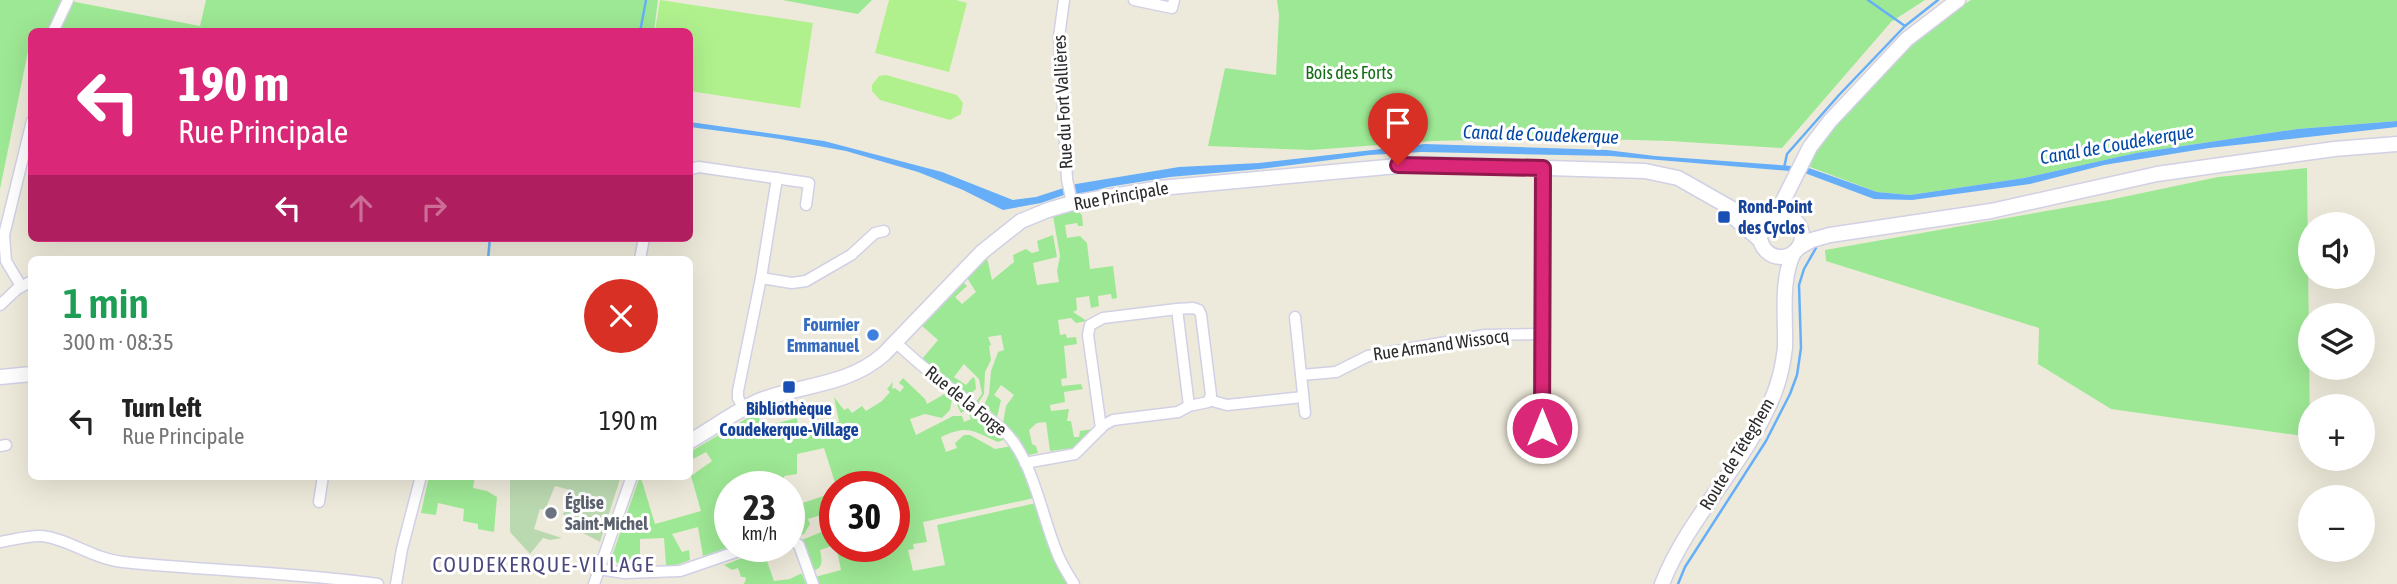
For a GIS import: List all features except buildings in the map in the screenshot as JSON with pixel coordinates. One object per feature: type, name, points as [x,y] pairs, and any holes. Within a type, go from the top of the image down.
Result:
[{"type":"street","points":[[54,28],[68,0]]},
{"type":"street","name":"Rue du Fort Vallières","points":[[1064,0],[1059,37],[1068,183],[1072,201]]},
{"type":"street","points":[[1134,0],[1172,8],[1174,0]]},
{"type":"street","points":[[1958,0],[1927,22],[1892,53],[1830,121],[1804,158],[1770,218],[1760,229],[1763,248],[1770,254],[1782,257],[1817,238],[1990,211],[2157,174],[2334,149],[2397,144]]},
{"type":"street","points":[[0,305],[26,284],[6,261],[4,235],[28,137]]},
{"type":"street","name":"Rue Principale","points":[[693,439],[768,398],[844,378],[870,365],[982,252],[1009,229],[1034,215],[1072,201],[1169,187],[1430,164],[1650,171],[1672,176],[1698,188],[1745,216],[1755,219],[1770,218]]},
{"type":"street","points":[[693,168],[725,170],[810,183],[806,205]]},
{"type":"street","points":[[1542,428],[1543,168]]},
{"type":"street","name":"Rue Principale","points":[[1629,172],[1684,189],[1734,218],[1760,240]]},
{"type":"street","points":[[1795,177],[1792,208],[1802,236],[1796,250]]},
{"type":"street","points":[[744,409],[738,398],[738,391],[761,278],[777,178]]},
{"type":"street","points":[[1770,218],[1783,215],[1819,229],[1860,230]]},
{"type":"street","points":[[761,278],[792,283],[806,281],[851,255],[875,233],[884,231]]},
{"type":"street","name":"Route de Téteghem","points":[[1662,584],[1682,543],[1770,403],[1783,361],[1787,276],[1796,250]]},
{"type":"street","name":"Route de Téteghem","points":[[1770,254],[1778,270],[1785,315]]},
{"type":"street","points":[[1025,463],[1075,454],[1113,420],[1176,412],[1189,405],[1209,400],[1211,395],[1200,312],[1193,308],[1177,309],[1103,318],[1090,325],[1088,335],[1101,428]]},
{"type":"street","points":[[1177,309],[1189,405]]},
{"type":"street","points":[[1295,317],[1305,413]]},
{"type":"street","name":"Rue Armand Wissocq","points":[[1301,375],[1336,372],[1364,356],[1485,335],[1542,334]]},
{"type":"street","name":"Rue de la Forge","points":[[895,342],[920,365],[1006,432],[1017,446],[1056,550],[1074,584]]},
{"type":"street","points":[[0,369],[28,368]]},
{"type":"street","points":[[0,377],[28,374]]},
{"type":"street","points":[[1209,400],[1224,405],[1303,397]]},
{"type":"street","points":[[319,502],[322,480]]},
{"type":"street","points":[[396,584],[420,480]]},
{"type":"street","points":[[594,584],[631,480]]},
{"type":"street","points":[[0,542],[42,536],[111,560],[378,584]]},
{"type":"street","points":[[599,569],[624,573],[677,572],[714,559]]},
{"type":"street","points":[[805,562],[813,584]]},
{"type":"green space","points":[[0,0],[65,0],[200,26],[206,0],[658,0],[654,28],[28,28],[28,52],[0,189]]},
{"type":"green space","points":[[660,0],[813,23],[800,108],[693,91],[693,28],[655,28]]},
{"type":"green space","points":[[782,0],[872,0],[858,14]]},
{"type":"green space","points":[[889,0],[956,0],[967,3],[949,72],[875,53]]},
{"type":"green space","name":"Bois des Forts","points":[[1277,0],[1925,0],[1891,22],[1782,148],[1561,138],[1433,141],[1311,150],[1208,146],[1225,68],[1276,75],[1279,15]]},
{"type":"green space","points":[[1971,0],[2397,0],[2397,121],[2297,129],[2136,153],[2024,178],[1910,195],[1877,192],[1810,167],[1815,152],[1825,138],[1889,66],[1936,24]]},
{"type":"green space","points":[[886,75],[957,95],[963,103],[961,114],[950,120],[880,100],[872,91],[872,85],[879,76]]},
{"type":"green space","points":[[2307,168],[2307,212],[2298,212],[2298,289],[2308,289],[2309,303],[2298,303],[2298,380],[2309,380],[2310,394],[2298,394],[2298,435],[2111,409],[2038,364],[2039,328],[1826,261],[1825,250],[2109,200],[2218,177]]},
{"type":"green space","points":[[1077,210],[1082,215],[1083,226],[1078,226],[1077,223],[1065,225],[1067,238],[1080,236],[1087,243],[1090,269],[1113,266],[1117,298],[1112,299],[1111,294],[1098,296],[1099,306],[1091,308],[1089,296],[1076,298],[1077,310],[1073,312],[1087,321],[1076,323],[1071,318],[1058,320],[1060,335],[1066,334],[1067,338],[1076,337],[1077,344],[1064,346],[1067,378],[1061,379],[1062,386],[1081,384],[1083,389],[1064,392],[1065,402],[1050,405],[1051,411],[1069,409],[1067,421],[1071,421],[1074,437],[1079,437],[1080,431],[1093,429],[1073,448],[1050,451],[1046,422],[1037,423],[1029,430],[1032,444],[1036,446],[1038,453],[1028,455],[1019,438],[1003,423],[1006,406],[1014,395],[1001,385],[994,395],[1001,400],[997,417],[984,405],[989,394],[991,371],[998,352],[1004,350],[1001,335],[988,337],[991,360],[985,372],[984,394],[978,403],[976,402],[982,394],[979,379],[964,364],[954,377],[966,385],[973,377],[975,379],[976,389],[969,395],[922,359],[938,340],[921,325],[963,282],[967,286],[955,297],[962,304],[976,292],[967,278],[987,258],[992,280],[1014,262],[1013,255],[1026,249],[1032,253],[1039,251],[1037,241],[1053,235],[1057,257],[1033,263],[1037,285],[1059,282],[1057,271],[1060,256],[1053,216]]},
{"type":"green space","points":[[903,378],[927,404],[948,392],[952,399],[950,410],[942,418],[925,414],[910,419],[916,435],[953,416],[962,416],[964,422],[971,419],[967,410],[961,413],[956,403],[959,401],[1003,437],[1003,440],[998,442],[970,430],[958,431],[941,437],[946,452],[957,448],[955,443],[964,435],[970,435],[995,449],[1012,446],[1034,498],[923,522],[927,542],[913,544],[914,549],[910,550],[910,471],[831,471],[824,448],[797,454],[797,471],[714,471],[714,552],[703,556],[698,527],[672,534],[682,552],[689,550],[690,560],[666,565],[664,538],[640,539],[640,558],[649,559],[651,565],[621,566],[615,561],[613,553],[639,480],[642,480],[655,524],[701,511],[693,475],[712,461],[706,452],[693,459],[693,450],[754,414],[758,414],[765,437],[766,426],[797,418],[799,437],[814,434],[816,426],[839,422],[834,397],[844,410],[848,408],[852,413],[862,406],[866,411],[882,401],[890,392],[887,389],[893,382],[892,389],[900,392],[904,387],[899,383]]},
{"type":"green space","points":[[428,480],[474,480],[473,488],[487,491],[497,497],[494,532],[478,529],[478,524],[463,521],[464,509],[438,503],[436,515],[421,513]]},
{"type":"green space","points":[[510,480],[620,480],[600,542],[566,524],[569,517],[563,515],[570,490],[555,486],[545,510],[540,509],[534,529],[562,538],[543,538],[530,554],[510,532]]},
{"type":"green space","points":[[819,497],[819,516],[808,519],[810,524],[805,532],[805,502]]},
{"type":"green space","points":[[1036,503],[1069,584],[818,584],[815,577],[841,570],[839,562],[910,562],[910,558],[913,571],[945,565],[937,525]]},
{"type":"green space","points":[[819,533],[819,562],[822,562],[813,571],[805,548],[805,539]]},
{"type":"green space","points":[[732,562],[767,562],[774,581],[802,574],[806,584],[744,584],[746,579],[741,577],[738,568],[732,570],[724,565]]},
{"type":"water","points":[[2397,121],[2397,127],[2209,148],[2104,165],[2030,184],[1912,200],[1874,199],[1802,172],[1611,156],[1422,152],[1369,155],[1170,177],[1077,195],[1064,195],[1041,203],[1003,210],[918,172],[846,151],[693,127],[693,122],[824,141],[942,172],[1013,200],[1036,197],[1076,184],[1179,167],[1259,163],[1425,144],[1607,150],[1806,167],[1877,192],[1910,195],[2024,178],[2136,153],[2297,129]]},
{"type":"waterway","points":[[641,28],[646,0]]},
{"type":"waterway","points":[[1868,0],[1905,26]]},
{"type":"waterway","points":[[1784,168],[1787,154],[1839,95],[1905,26],[1938,0]]},
{"type":"waterway","points":[[488,256],[490,242]]},
{"type":"waterway","points":[[1678,584],[1685,567],[1766,441],[1790,394],[1797,375],[1801,348],[1799,285],[1804,269],[1816,248]]},
{"type":"place","name":"Rond-Point des Cyclos","points":[[1724,217]]},
{"type":"place","name":"Fournier Emmanuel","points":[[873,335]]},
{"type":"place","name":"Bibliothèque Coudekerque-Village","points":[[789,387]]},
{"type":"place","name":"Église Saint-Michel","points":[[551,513]]},
{"type":"district","name":"COUDEKERQUE-VILLAGE","points":[[544,565]]},
{"type":"route","points":[[1398,165],[1543,168],[1542,428]]},
{"type":"water label","name":"Canal de Coudekerque","points":[[1541,134]]},
{"type":"water label","name":"Canal de Coudekerque","points":[[2117,144]]}]
